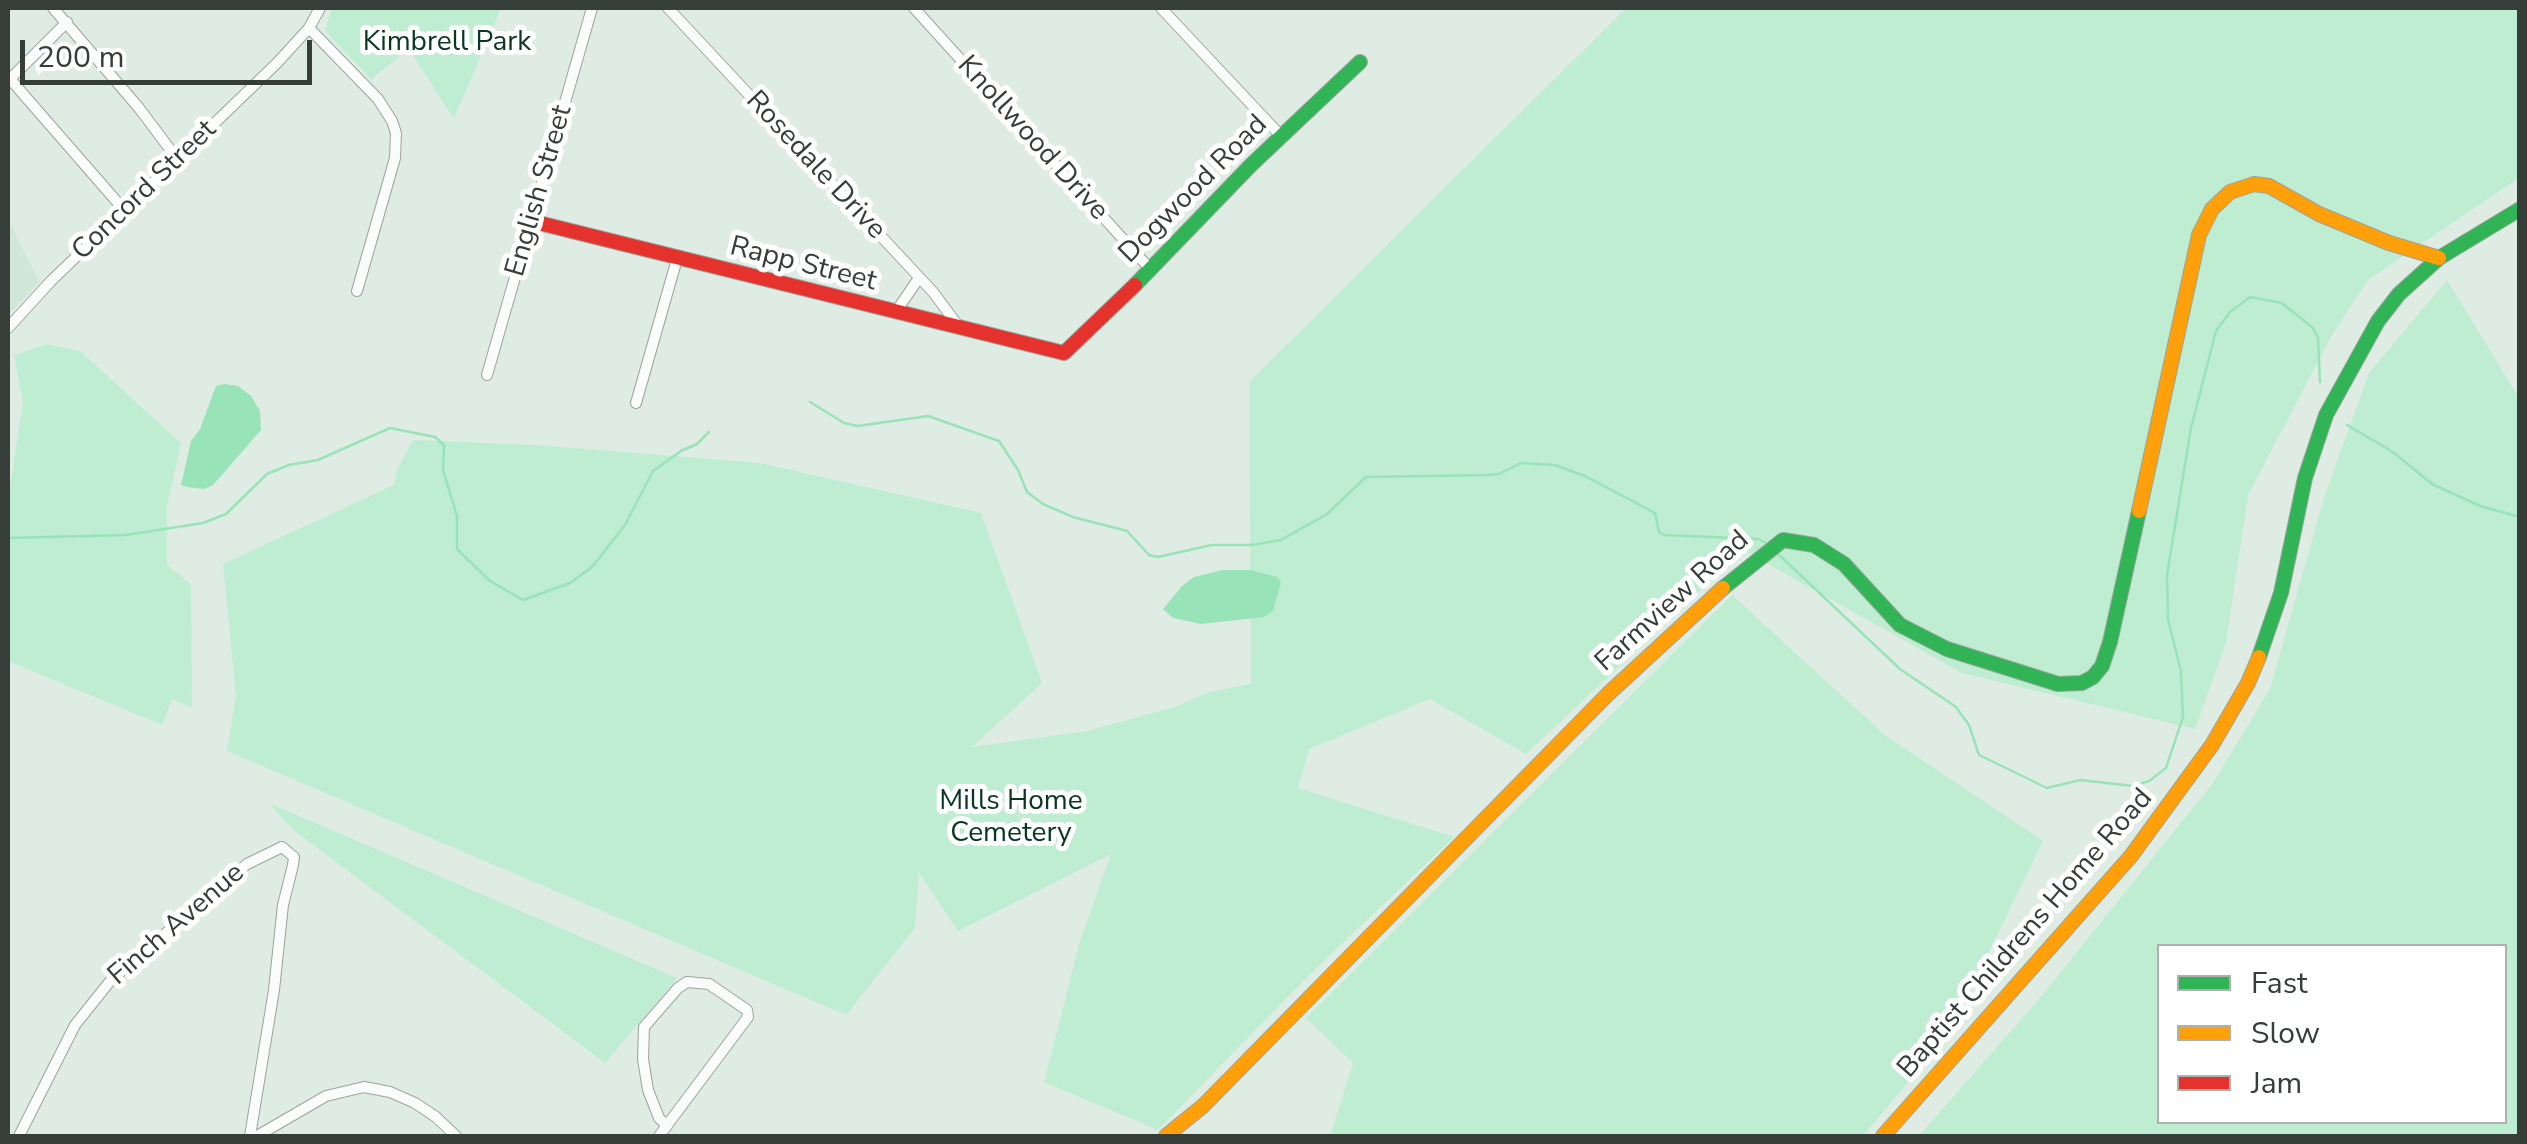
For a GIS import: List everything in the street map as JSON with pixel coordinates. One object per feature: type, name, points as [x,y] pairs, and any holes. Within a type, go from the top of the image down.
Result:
[{"type":"street","points":[[53,8],[178,160]]},
{"type":"street","name":"Concord Street","points":[[8,328],[309,28],[320,8]]},
{"type":"street","name":"English Street","points":[[487,375],[592,8]]},
{"type":"street","name":"Rosedale Drive","points":[[668,8],[920,278],[959,328]]},
{"type":"street","name":"Knollwood Drive","points":[[914,8],[1152,270]]},
{"type":"street","points":[[1161,8],[1281,136]]},
{"type":"street","points":[[67,22],[9,80],[124,210]]},
{"type":"street","points":[[309,28],[378,100],[396,133],[395,158],[357,291]]},
{"type":"street","name":"Dogwood Road","points":[[1064,353],[1360,62]]},
{"type":"street","name":"Farmview Road","points":[[1166,1136],[1202,1106],[1608,694],[1783,540],[1814,545],[1844,564],[1900,625],[1947,649],[2058,684],[2082,683],[2102,666],[2199,235],[2212,209],[2230,192],[2243,186],[2269,186],[2319,214],[2389,243],[2439,258]]},
{"type":"street","name":"Baptist Childrens Home Road","points":[[1884,1136],[2131,856],[2212,744],[2248,683],[2269,632],[2304,478],[2326,415],[2378,321],[2399,294],[2439,258],[2520,209]]},
{"type":"street","name":"Rapp Street","points":[[531,221],[1064,353]]},
{"type":"street","points":[[636,404],[677,260]]},
{"type":"street","points":[[896,313],[920,278]]},
{"type":"street","name":"Finch Avenue","points":[[19,1136],[76,1025],[111,980],[247,864],[282,847],[294,857],[283,905],[254,1136]]},
{"type":"street","points":[[660,1136],[748,1017],[747,1010],[709,984],[687,982],[644,1027],[643,1059],[648,1090],[659,1118],[667,1126]]},
{"type":"street","points":[[254,1136],[326,1096],[364,1087],[390,1092],[415,1103],[456,1136]]},
{"type":"shaded area","points":[[8,220],[40,282],[8,315]]},
{"type":"shaded area","points":[[216,386],[238,386],[251,396],[260,411],[261,430],[213,485],[204,489],[181,485],[191,441],[200,429]]},
{"type":"shaded area","points":[[1222,570],[1250,570],[1277,577],[1281,582],[1273,611],[1264,617],[1201,624],[1173,618],[1163,609],[1194,577]]},
{"type":"green space","name":"Kimbrell Park","points":[[332,8],[501,8],[454,119],[409,49],[371,79],[325,31]]},
{"type":"green space","name":"Mills Home Cemetery","points":[[1626,8],[2519,8],[2519,178],[2368,280],[2332,335],[2248,495],[2226,643],[2195,729],[1962,673],[1743,550],[1526,754],[1430,699],[1309,749],[1298,788],[1454,837],[1310,974],[1158,1130],[1044,1082],[1080,941],[1111,854],[958,931],[919,873],[915,928],[846,1015],[227,751],[236,696],[223,564],[394,485],[397,470],[413,440],[537,445],[760,463],[981,513],[1042,683],[972,747],[1087,731],[1175,707],[1206,693],[1251,684],[1249,382]]},
{"type":"green space","points":[[2447,280],[2519,398],[2519,1136],[1919,1136],[2040,998],[2213,783],[2270,689],[2324,498],[2369,373]]},
{"type":"green space","points":[[47,344],[80,351],[181,443],[167,506],[167,565],[191,584],[192,708],[172,699],[162,725],[8,661],[8,500],[23,402],[14,355]]},
{"type":"green space","points":[[1732,595],[1885,735],[2043,841],[1949,1033],[1863,1136],[1330,1136],[1353,1063],[1306,1018]]},
{"type":"green space","points":[[271,804],[677,978],[605,1063],[292,829]]},
{"type":"waterway","points":[[1775,551],[1900,669],[1956,707],[1969,725],[1979,755],[2047,788],[2080,780],[2133,786],[2149,781],[2166,768],[2183,717],[2181,671],[2168,619],[2167,575],[2191,428],[2216,331],[2230,312],[2250,297],[2282,303],[2313,328],[2318,338],[2320,382]]},
{"type":"waterway","points":[[810,402],[844,423],[858,426],[928,416],[999,441],[1027,492],[1043,504],[1073,517],[1127,531],[1149,555],[1158,557],[1212,545],[1281,540],[1327,514],[1366,477],[1488,475],[1521,463],[1555,465],[1585,476],[1655,513],[1659,532],[1664,535],[1758,539],[1770,545]]},
{"type":"waterway","points":[[2347,425],[2393,452],[2432,484],[2480,506],[2520,517]]},
{"type":"waterway","points":[[8,538],[126,535],[203,523],[226,514],[267,474],[318,460],[390,428],[435,437],[444,445],[443,470],[457,516],[457,549],[490,581],[523,600],[570,583],[592,567],[625,525],[653,471],[709,432]]},
{"type":"traffic: fast","points":[[1135,285],[1251,165],[1360,62]]},
{"type":"traffic: fast","points":[[2259,657],[2281,593],[2305,478],[2326,415],[2378,321],[2399,294],[2439,258],[2520,209]]},
{"type":"traffic: fast","points":[[1723,588],[1783,540],[1814,545],[1844,564],[1900,625],[1947,649],[2058,684],[2082,683],[2102,666],[2110,642],[2139,511]]},
{"type":"traffic: slow","points":[[2139,511],[2199,235],[2212,209],[2230,192],[2254,184],[2269,186],[2319,214],[2389,243],[2439,258]]},
{"type":"traffic: slow","points":[[1166,1136],[1203,1106],[1608,694],[1723,588]]},
{"type":"traffic: slow","points":[[1883,1136],[2131,856],[2212,745],[2259,657]]},
{"type":"traffic: jam","points":[[531,221],[1064,353],[1135,285]]}]
